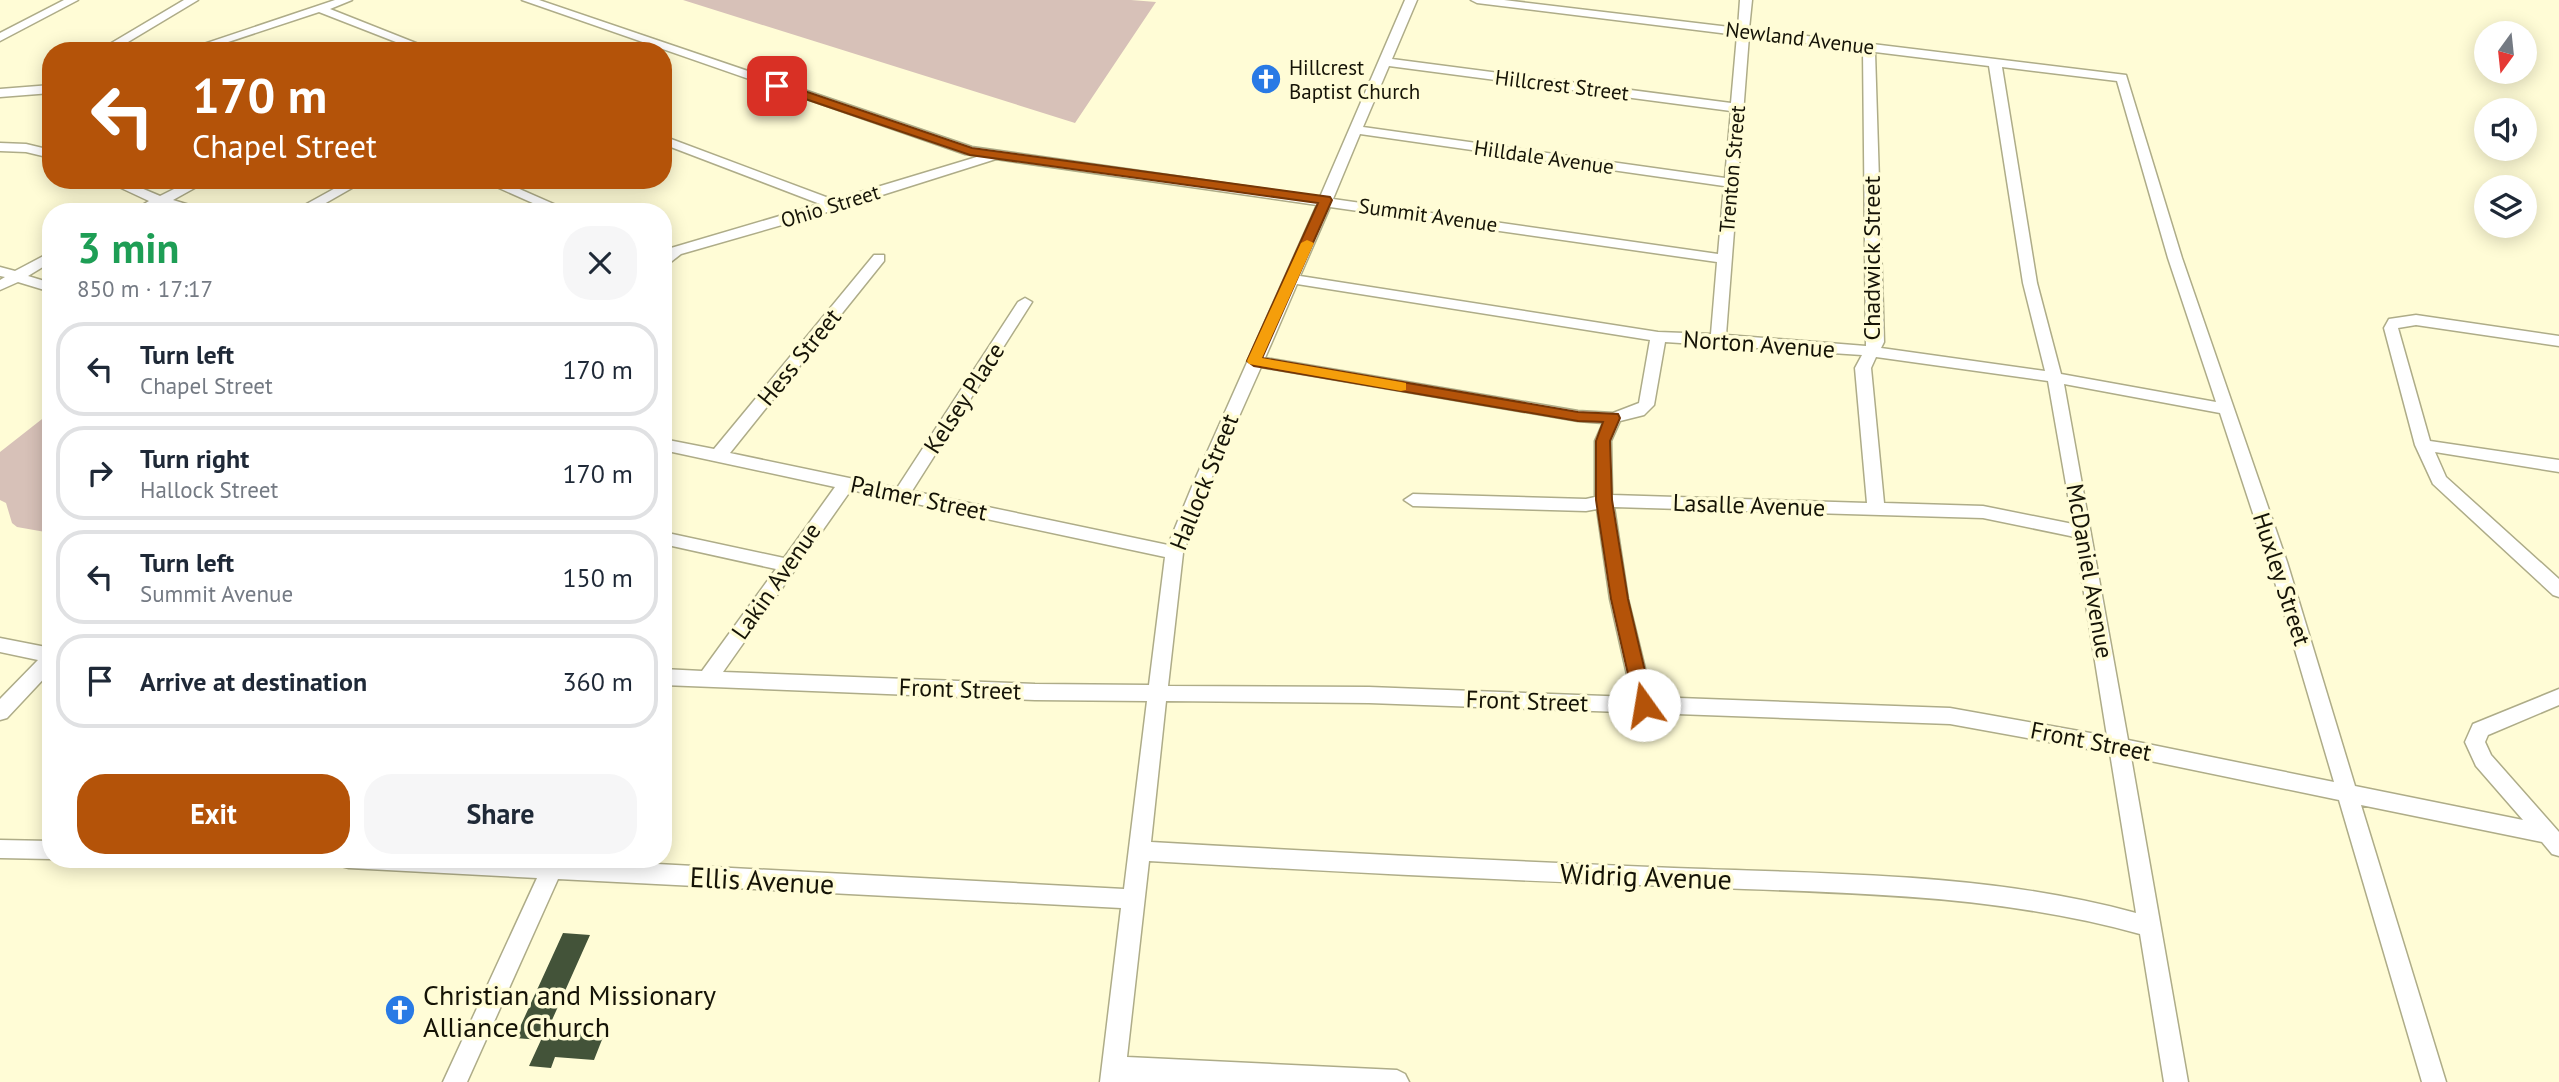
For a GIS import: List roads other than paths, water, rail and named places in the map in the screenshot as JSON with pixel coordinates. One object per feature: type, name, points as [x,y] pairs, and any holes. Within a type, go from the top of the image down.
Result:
[{"type":"street","points":[[0,38],[72,0]]},
{"type":"street","points":[[120,42],[192,0]]},
{"type":"street","points":[[217,42],[346,0]]},
{"type":"street","name":"Summit Avenue","points":[[528,0],[650,42]]},
{"type":"street","name":"Hallock Street","points":[[1113,1075],[1174,553],[1183,526],[1411,0]]},
{"type":"street","name":"Newland Avenue","points":[[1477,0],[1529,3],[2122,78]]},
{"type":"street","name":"Trenton Street","points":[[1718,338],[1746,0]]},
{"type":"street","points":[[320,9],[406,42]]},
{"type":"street","name":"Chadwick Street","points":[[1869,46],[1876,342],[1863,368],[1876,509]]},
{"type":"street","name":"Summit Avenue","points":[[672,50],[970,151],[1724,259]]},
{"type":"street","name":"Hillcrest Street","points":[[1385,62],[1738,108]]},
{"type":"street","name":"McDaniel Avenue","points":[[1995,62],[2025,255],[2055,378],[2083,532],[2176,1082]]},
{"type":"street","name":"Huxley Street","points":[[2122,78],[2175,258],[2278,562],[2434,1082]]},
{"type":"street","points":[[35,90],[42,86]]},
{"type":"street","points":[[0,93],[42,90]]},
{"type":"street","name":"Hilldale Avenue","points":[[1356,130],[1732,183]]},
{"type":"street","points":[[672,142],[836,205]]},
{"type":"street","points":[[0,147],[42,152]]},
{"type":"street","name":"Ohio Street","points":[[672,250],[836,205],[1001,154]]},
{"type":"street","points":[[131,189],[168,203]]},
{"type":"street","points":[[156,203],[185,189]]},
{"type":"street","points":[[316,203],[343,189]]},
{"type":"street","points":[[509,189],[543,203]]},
{"type":"street","name":"Hess Street","points":[[719,456],[879,258]]},
{"type":"street","points":[[0,286],[42,261]]},
{"type":"street","points":[[0,271],[42,285]]},
{"type":"street","name":"Norton Avenue","points":[[1292,279],[1658,337],[1718,338],[1871,352],[2055,378],[2225,409]]},
{"type":"street","name":"Kelsey Place","points":[[902,494],[1025,302]]},
{"type":"street","points":[[2559,341],[2402,320],[2395,322],[2392,328],[2403,359],[2423,445],[2439,480],[2559,590]]},
{"type":"street","points":[[1254,361],[1578,416],[1613,418],[1638,411],[1646,405],[1658,337]]},
{"type":"street","points":[[1613,418],[1603,441],[1604,500],[1619,599],[1644,705]]},
{"type":"street","points":[[2423,445],[2559,466]]},
{"type":"street","name":"Palmer Street","points":[[672,446],[1174,553]]},
{"type":"street","name":"Lakin Avenue","points":[[707,679],[847,483]]},
{"type":"street","name":"Lasalle Avenue","points":[[1413,500],[1586,505],[1604,500],[1983,512],[2083,532]]},
{"type":"street","points":[[672,540],[786,565]]},
{"type":"street","points":[[0,645],[42,655]]},
{"type":"street","points":[[0,712],[42,667]]},
{"type":"street","name":"Front Street","points":[[672,677],[1035,692],[1369,695],[1950,716],[2045,731],[2553,840]]},
{"type":"street","points":[[2553,840],[2483,761],[2475,742],[2480,730],[2559,697]]},
{"type":"street","points":[[0,849],[42,850]]},
{"type":"street","name":"Widrig Avenue","points":[[1139,851],[1460,869],[1930,887],[1997,892],[2038,899],[2150,927]]},
{"type":"street","points":[[455,1082],[553,868]]},
{"type":"street","name":"Ellis Avenue","points":[[605,868],[1133,899]]},
{"type":"street","points":[[1113,1075],[1396,1082]]},
{"type":"place","name":"Hillcrest Baptist Church","points":[[1266,79]]},
{"type":"place","name":"Christian and Missionary Alliance Church","points":[[400,1010]]}]
